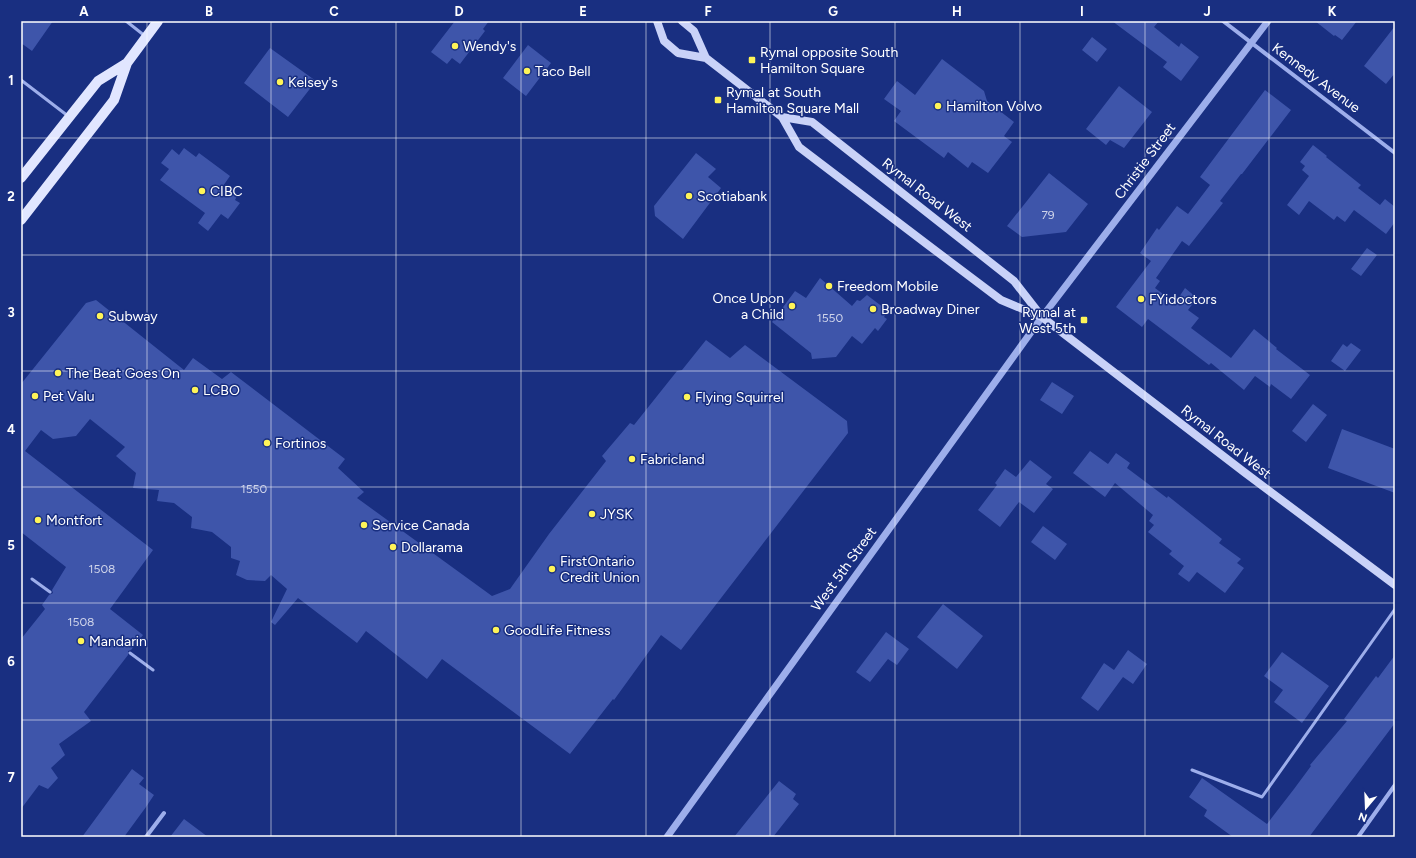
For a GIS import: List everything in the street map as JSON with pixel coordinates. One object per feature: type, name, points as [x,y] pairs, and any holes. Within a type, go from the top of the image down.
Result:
[{"type":"main road","points":[[21,220],[114,100],[127,63],[158,21]]},
{"type":"main road","name":"Rymal Road West","points":[[657,21],[664,41],[678,53],[706,58],[782,117],[799,147],[808,154],[1001,300],[1042,317],[1244,472],[1395,585]]},
{"type":"main road","name":"Rymal Road West","points":[[682,21],[694,30],[706,58]]},
{"type":"main road","points":[[21,178],[98,81],[127,63]]},
{"type":"main road","name":"Rymal Road West","points":[[782,117],[812,122],[1014,280],[1042,317]]},
{"type":"street","name":"Kennedy Avenue","points":[[1223,21],[1395,152]]},
{"type":"street","name":"Christie Street","points":[[1042,317],[1268,21]]},
{"type":"street","name":"West 5th Street","points":[[667,837],[1042,317]]},
{"type":"street","points":[[1358,837],[1395,785]]},
{"type":"street","points":[[146,837],[164,813]]},
{"type":"lane","points":[[126,21],[146,37]]},
{"type":"lane","points":[[21,80],[69,117]]},
{"type":"lane","points":[[32,579],[50,592]]},
{"type":"lane","points":[[1192,770],[1262,797],[1395,608]]},
{"type":"lane","points":[[130,653],[153,670]]},
{"type":"building","points":[[21,21],[53,21],[32,51],[21,43]]},
{"type":"building","name":"Wendy's","points":[[455,21],[489,21],[483,29],[485,31],[460,64],[452,58],[447,64],[431,52]]},
{"type":"building","points":[[1112,21],[1159,21],[1154,27],[1179,47],[1181,43],[1199,57],[1181,81],[1163,67],[1167,62]]},
{"type":"building","points":[[1315,21],[1357,21],[1342,40],[1335,35],[1334,36]]},
{"type":"building","points":[[1395,26],[1395,73],[1386,84],[1364,66]]},
{"type":"building","points":[[1092,37],[1107,49],[1097,62],[1082,50]]},
{"type":"building","name":"Taco Bell","points":[[528,45],[551,63],[526,96],[503,78]]},
{"type":"building","name":"Kelsey's","points":[[270,48],[316,81],[288,117],[244,83]]},
{"type":"building","name":"Hamilton Volvo","points":[[942,59],[984,91],[987,101],[1014,122],[1004,136],[1012,142],[988,173],[972,162],[968,168],[948,152],[944,158],[894,121],[901,111],[884,99],[897,81],[915,95]]},
{"type":"building","points":[[1119,86],[1152,112],[1124,148],[1110,140],[1106,145],[1086,129]]},
{"type":"building","points":[[1265,90],[1291,110],[1220,201],[1223,203],[1189,246],[1182,241],[1156,278],[1160,281],[1155,288],[1175,303],[1185,288],[1197,298],[1188,310],[1199,318],[1191,328],[1231,358],[1254,329],[1277,348],[1276,349],[1310,375],[1291,399],[1271,384],[1270,387],[1255,376],[1244,390],[1211,363],[1209,365],[1148,319],[1142,327],[1116,307],[1151,261],[1140,253],[1157,228],[1159,230],[1177,206],[1188,214],[1210,185],[1200,177]]},
{"type":"building","points":[[1313,145],[1361,185],[1358,188],[1380,205],[1385,199],[1395,207],[1395,222],[1386,234],[1354,210],[1345,222],[1337,216],[1334,220],[1309,201],[1299,215],[1287,205],[1309,176],[1302,170],[1305,166],[1300,162]]},
{"type":"building","name":"CIBC","points":[[184,148],[196,157],[199,153],[230,176],[223,186],[237,196],[235,200],[240,203],[228,219],[221,214],[208,231],[198,223],[205,213],[160,180],[169,169],[161,163],[172,149],[179,155]]},
{"type":"building","name":"Scotiabank","points":[[696,153],[716,169],[708,177],[721,188],[683,239],[655,216],[654,206]]},
{"type":"building","points":[[1049,173],[1088,204],[1066,232],[1022,237],[1007,226]]},
{"type":"building","points":[[1367,248],[1377,255],[1361,276],[1351,269]]},
{"type":"building","points":[[820,278],[852,306],[857,300],[860,301],[867,295],[888,311],[884,317],[887,319],[878,331],[875,328],[862,344],[852,336],[836,357],[812,359],[811,353],[772,322],[795,291],[806,298]]},
{"type":"building","points":[[96,300],[184,370],[193,358],[222,379],[231,372],[345,459],[338,468],[364,492],[357,498],[492,596],[510,589],[549,534],[606,461],[602,456],[630,423],[634,425],[677,371],[682,370],[706,340],[730,358],[745,345],[847,421],[848,433],[681,650],[661,635],[614,700],[613,699],[570,754],[442,659],[427,679],[366,631],[357,643],[298,598],[275,625],[271,622],[287,589],[271,575],[265,581],[247,580],[236,575],[240,561],[231,558],[231,547],[212,532],[191,528],[192,517],[174,503],[157,501],[159,490],[133,488],[136,473],[116,456],[125,447],[90,419],[76,436],[53,439],[41,430],[25,451],[153,550],[110,609],[143,635],[131,650],[128,651],[128,655],[84,712],[91,721],[59,744],[65,755],[51,768],[58,778],[48,789],[39,785],[21,809],[21,639],[45,609],[42,605],[49,595],[53,593],[52,590],[66,567],[21,532],[21,384],[86,303]]},
{"type":"building","points":[[1351,343],[1361,350],[1345,371],[1331,361],[1343,344],[1347,347]]},
{"type":"building","points":[[1052,382],[1074,396],[1062,414],[1040,400]]},
{"type":"building","points":[[1313,404],[1327,415],[1306,442],[1292,431]]},
{"type":"building","points":[[1342,429],[1395,449],[1395,493],[1328,468]]},
{"type":"building","points":[[1090,451],[1108,464],[1116,453],[1130,463],[1127,468],[1167,498],[1168,496],[1222,539],[1219,543],[1241,559],[1237,563],[1244,568],[1225,593],[1197,572],[1189,582],[1178,574],[1184,566],[1169,554],[1172,551],[1148,532],[1154,525],[1149,521],[1153,515],[1115,483],[1105,497],[1073,473]]},
{"type":"building","points":[[1030,460],[1052,477],[1046,484],[1053,489],[1034,513],[1019,502],[1000,527],[978,510],[997,485],[995,483],[1005,469],[1016,477]]},
{"type":"building","points":[[1043,526],[1067,544],[1055,560],[1031,542]]},
{"type":"building","points":[[943,604],[983,636],[957,669],[917,637]]},
{"type":"building","points":[[886,632],[909,649],[897,665],[888,659],[870,682],[856,672]]},
{"type":"building","points":[[1128,650],[1147,664],[1133,684],[1123,677],[1098,711],[1081,698],[1104,663],[1114,670]]},
{"type":"building","points":[[1282,652],[1329,686],[1302,723],[1274,702],[1283,690],[1264,676]]},
{"type":"building","points":[[1395,655],[1395,723],[1309,837],[1233,837],[1204,816],[1207,810],[1189,797],[1202,778],[1267,824],[1311,766],[1310,765],[1347,721],[1344,719],[1376,676],[1378,678]]},
{"type":"building","points":[[132,769],[144,778],[139,784],[154,795],[124,837],[82,837]]},
{"type":"building","points":[[779,781],[796,794],[793,799],[799,804],[773,837],[734,837]]},
{"type":"building","points":[[184,819],[208,837],[170,837]]},
{"type":"place","name":"Wendy's","points":[[455,46]]},
{"type":"place","name":"Rymal opposite South Hamilton Square","points":[[752,60]]},
{"type":"place","name":"Taco Bell","points":[[527,71]]},
{"type":"place","name":"Kelsey's","points":[[280,82]]},
{"type":"place","name":"Rymal at South Hamilton Square Mall","points":[[718,100]]},
{"type":"place","name":"Hamilton Volvo","points":[[938,106]]},
{"type":"place","name":"CIBC","points":[[202,191]]},
{"type":"place","name":"Scotiabank","points":[[689,196]]},
{"type":"place","name":"Freedom Mobile","points":[[829,286]]},
{"type":"place","name":"FYidoctors","points":[[1141,299]]},
{"type":"place","name":"Once Upon a Child","points":[[792,306]]},
{"type":"place","name":"Broadway Diner","points":[[873,309]]},
{"type":"place","name":"Subway","points":[[100,316]]},
{"type":"place","name":"Rymal at West 5th","points":[[1084,320]]},
{"type":"place","name":"The Beat Goes On","points":[[58,373]]},
{"type":"place","name":"LCBO","points":[[195,390]]},
{"type":"place","name":"Pet Valu","points":[[35,396]]},
{"type":"place","name":"Flying Squirrel","points":[[687,397]]},
{"type":"place","name":"Fortinos","points":[[267,443]]},
{"type":"place","name":"Fabricland","points":[[632,459]]},
{"type":"place","name":"JYSK","points":[[592,514]]},
{"type":"place","name":"Montfort","points":[[38,520]]},
{"type":"place","name":"Service Canada","points":[[364,525]]},
{"type":"place","name":"Dollarama","points":[[393,547]]},
{"type":"place","name":"FirstOntario Credit Union","points":[[552,569]]},
{"type":"place","name":"GoodLife Fitness","points":[[496,630]]},
{"type":"place","name":"Mandarin","points":[[81,641]]}]
